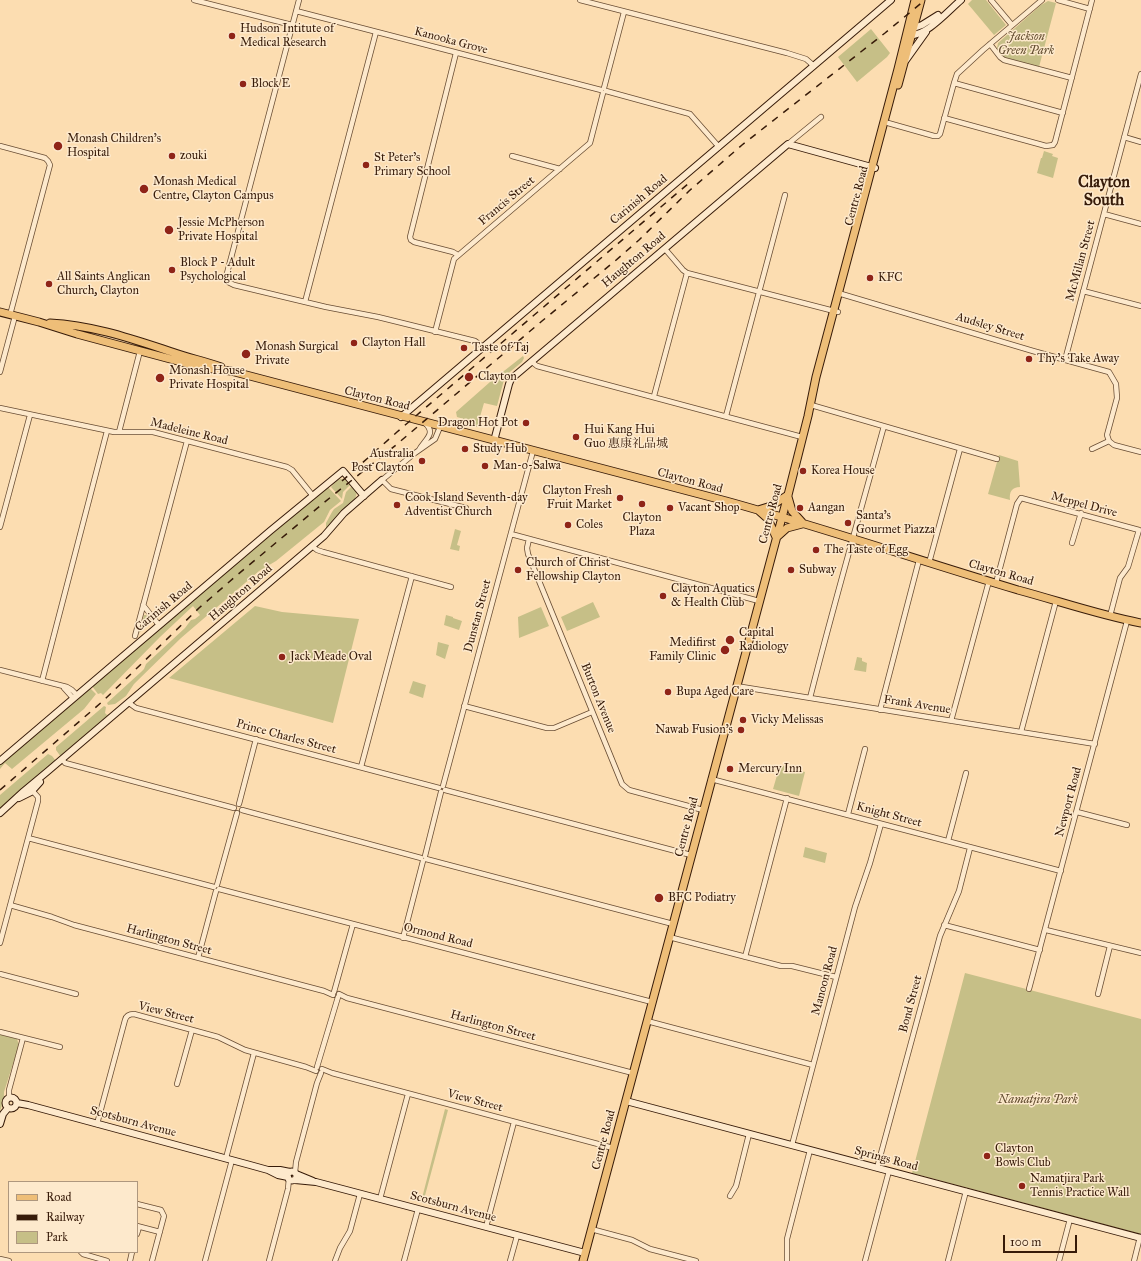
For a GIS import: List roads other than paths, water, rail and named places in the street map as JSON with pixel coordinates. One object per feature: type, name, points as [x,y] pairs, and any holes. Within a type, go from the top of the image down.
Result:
[{"type":"main road","name":"Centre Road","points":[[873,168],[888,123],[905,62],[914,0]]},
{"type":"main road","name":"Centre Road","points":[[583,1261],[711,778],[788,495],[812,401],[816,377],[835,312],[910,32],[918,15],[921,0]]},
{"type":"main road","name":"Clayton Road","points":[[0,312],[206,368],[231,371]]},
{"type":"main road","name":"Clayton Road","points":[[39,322],[70,325],[118,335],[208,362],[231,371],[758,510],[992,582],[1141,624]]},
{"type":"main road","points":[[788,495],[792,511],[803,523],[787,528],[776,537],[768,519],[758,510],[770,506],[788,495]]},
{"type":"street","points":[[194,0],[292,25]]},
{"type":"street","points":[[299,0],[226,278],[228,282],[234,285],[305,302],[378,317],[475,341],[483,347]]},
{"type":"street","points":[[580,0],[787,53],[806,59],[814,66]]},
{"type":"street","name":"Carinish Road","points":[[401,416],[720,147],[891,0]]},
{"type":"street","points":[[905,62],[931,24],[960,0]]},
{"type":"street","points":[[991,0],[1012,25]]},
{"type":"street","points":[[888,123],[938,136],[940,134],[957,74],[1042,0]]},
{"type":"street","points":[[1058,0],[1090,9]]},
{"type":"street","points":[[944,118],[1039,144],[1050,146],[1053,145],[1063,113],[1092,0]]},
{"type":"street","name":"Kanooka Grove","points":[[296,11],[690,114],[720,147]]},
{"type":"street","name":"Francis Street","points":[[435,332],[454,259],[590,143],[624,12]]},
{"type":"street","points":[[918,15],[931,24]]},
{"type":"street","points":[[910,32],[931,24]]},
{"type":"street","points":[[305,302],[376,32]]},
{"type":"street","points":[[990,44],[1004,60],[1072,78]]},
{"type":"street","points":[[456,53],[410,237],[414,242],[453,252],[458,255]]},
{"type":"street","name":"McMillan Street","points":[[1065,360],[1141,74]]},
{"type":"street","points":[[954,83],[1063,113]]},
{"type":"street","name":"Haughton Road","points":[[494,441],[511,378],[532,362],[821,117]]},
{"type":"street","points":[[1124,137],[1141,142]]},
{"type":"street","points":[[788,144],[873,168]]},
{"type":"street","points":[[0,146],[45,158],[50,165],[0,372]]},
{"type":"street","points":[[512,156],[560,169]]},
{"type":"street","points":[[726,416],[785,196]]},
{"type":"street","points":[[1104,214],[1141,224]]},
{"type":"street","points":[[665,249],[687,273],[835,312]]},
{"type":"street","points":[[654,396],[687,273]]},
{"type":"street","points":[[1083,291],[1141,306]]},
{"type":"street","name":"Audsley Street","points":[[840,293],[1109,372],[1116,384],[1117,398],[1107,435],[1109,441]]},
{"type":"street","points":[[119,432],[140,351]]},
{"type":"street","points":[[532,362],[537,366],[654,396],[802,437]]},
{"type":"street","points":[[812,401],[884,426],[997,459]]},
{"type":"street","name":"Madeleine Road","points":[[0,408],[107,431],[148,431],[287,467],[292,470],[313,496]]},
{"type":"street","points":[[0,527],[30,415]]},
{"type":"street","points":[[419,450],[430,433],[429,428],[423,422]]},
{"type":"street","name":"Haughton Road","points":[[0,813],[14,800],[46,777],[48,771],[327,534],[344,513],[382,480],[435,438],[440,426]]},
{"type":"street","points":[[810,698],[852,539],[884,426]]},
{"type":"street","points":[[42,681],[107,431]]},
{"type":"street","points":[[135,636],[187,441]]},
{"type":"street","points":[[1092,449],[1109,441],[1114,445],[1141,452]]},
{"type":"street","points":[[929,563],[960,449]]},
{"type":"street","name":"Dunstan Street","points":[[403,938],[533,451]]},
{"type":"street","name":"Carinish Road","points":[[0,760],[343,471],[364,496]]},
{"type":"street","points":[[382,480],[391,488],[466,508]]},
{"type":"street","name":"Meppel Drive","points":[[992,582],[1017,504],[1021,498],[1081,513],[1139,530],[1128,567],[1120,578],[1110,616]]},
{"type":"street","points":[[1072,543],[1081,513]]},
{"type":"street","points":[[511,534],[759,601]]},
{"type":"street","name":"Burton Avenue","points":[[529,539],[527,548],[528,554],[622,784],[629,790],[703,810]]},
{"type":"street","points":[[312,546],[323,552],[451,587]]},
{"type":"street","points":[[880,710],[919,560]]},
{"type":"street","points":[[361,767],[412,576]]},
{"type":"street","points":[[951,721],[992,582]]},
{"type":"street","points":[[1021,732],[1056,601]]},
{"type":"street","points":[[143,605],[160,625]]},
{"type":"street","name":"Newport Road","points":[[1029,989],[1046,930],[1127,621]]},
{"type":"street","points":[[0,670],[62,686],[75,697]]},
{"type":"street","name":"Frank Avenue","points":[[736,686],[1095,744]]},
{"type":"street","name":"Prince Charles Street","points":[[129,703],[136,708],[691,855]]},
{"type":"street","points":[[464,706],[547,728],[554,728],[592,712]]},
{"type":"street","points":[[234,808],[235,805],[239,804],[256,739]]},
{"type":"street","points":[[848,814],[865,749]]},
{"type":"street","points":[[62,759],[67,763],[234,808],[234,811],[237,813]]},
{"type":"street","points":[[948,841],[966,773]]},
{"type":"street","name":"Knight Street","points":[[711,778],[1061,871]]},
{"type":"street","points":[[0,943],[38,799],[31,789]]},
{"type":"street","points":[[745,956],[787,798]]},
{"type":"street","points":[[239,804],[242,807],[242,810]]},
{"type":"street","points":[[198,958],[237,813],[242,810],[672,924]]},
{"type":"street","points":[[1077,812],[1127,825]]},
{"type":"street","name":"Manoon Road","points":[[792,1145],[855,907],[881,824]]},
{"type":"street","name":"Ormond Road","points":[[28,838],[403,938],[652,1002]]},
{"type":"street","name":"Bond Street","points":[[877,1168],[938,944],[944,925],[959,891],[970,848]]},
{"type":"street","name":"Harlington Street","points":[[10,905],[74,925],[633,1073]]},
{"type":"street","points":[[269,1261],[317,1083],[321,1057],[334,1008],[337,982],[353,924]]},
{"type":"street","points":[[944,925],[1040,950]]},
{"type":"street","points":[[1046,930],[1141,953]]},
{"type":"street","points":[[669,937],[781,966],[792,966],[836,977]]},
{"type":"street","points":[[1098,994],[1110,946]]},
{"type":"street","points":[[0,974],[76,994]]},
{"type":"street","name":"View Street","points":[[97,1124],[125,1020],[127,1016],[134,1014],[221,1038],[242,1049],[254,1053],[613,1148]]},
{"type":"street","points":[[647,1021],[813,1065]]},
{"type":"street","points":[[178,1084],[192,1030]]},
{"type":"street","points":[[0,1032],[60,1047]]},
{"type":"street","points":[[8,1108],[5,1103],[9,1098],[8,1090],[23,1038]]},
{"type":"street","points":[[205,1261],[254,1053]]},
{"type":"street","points":[[380,1199],[408,1094]]},
{"type":"street","points":[[0,1124],[3,1114],[8,1108],[13,1108],[16,1104],[14,1098],[9,1098]]},
{"type":"street","name":"Springs Road","points":[[626,1102],[1140,1238]]},
{"type":"street","name":"Scotsburn Avenue","points":[[16,1104],[28,1105],[229,1159],[268,1170],[278,1175],[292,1176],[316,1182],[585,1253]]},
{"type":"street","points":[[486,1227],[514,1122]]},
{"type":"street","points":[[730,1196],[736,1186],[749,1134]]},
{"type":"street","points":[[787,1261],[788,1239],[810,1150]]},
{"type":"street","points":[[865,1261],[889,1171]]},
{"type":"street","points":[[948,1261],[966,1191]]},
{"type":"street","points":[[336,1261],[340,1248],[350,1231],[360,1194]]},
{"type":"street","points":[[138,1204],[162,1210],[164,1216],[152,1261]]},
{"type":"street","points":[[404,1261],[418,1209]]},
{"type":"street","points":[[1059,1261],[1070,1219]]},
{"type":"street","points":[[138,1226],[160,1232]]},
{"type":"street","points":[[591,1229],[632,1240],[650,1249],[696,1261]]},
{"type":"street","points":[[510,1261],[517,1236]]},
{"type":"street","points":[[1134,1261],[1140,1238]]},
{"type":"street","points":[[82,1253],[105,1261]]},
{"type":"street","points":[[0,1259],[8,1261]]},
{"type":"railway","points":[[0,790],[103,701],[199,608],[236,576],[396,445],[615,261],[639,240],[689,191],[742,145],[925,0]]},
{"type":"railway","points":[[342,481],[397,432],[689,183]]},
{"type":"place","name":"Hudson Intitute of Medical Research","points":[[232,36]]},
{"type":"place","name":"Block E","points":[[243,84]]},
{"type":"place","name":"Monash Children's Hospital","points":[[58,146]]},
{"type":"place","name":"zouki","points":[[172,156]]},
{"type":"place","name":"St Peter's Primary School","points":[[366,165]]},
{"type":"place","name":"Monash Medical Centre, Clayton Campus","points":[[144,189]]},
{"type":"place","name":"Jessie McPherson Private Hospital","points":[[169,230]]},
{"type":"place","name":"Block P - Adult Psychological","points":[[172,270]]},
{"type":"place","name":"KFC","points":[[870,278]]},
{"type":"place","name":"All Saints Anglican Church, Clayton","points":[[49,284]]},
{"type":"place","name":"Clayton Hall","points":[[354,343]]},
{"type":"place","name":"Taste of Taj","points":[[464,348]]},
{"type":"place","name":"Monash Surgical Private","points":[[246,354]]},
{"type":"place","name":"Thy's Take Away","points":[[1029,359]]},
{"type":"place","name":"Clayton","points":[[469,377]]},
{"type":"place","name":"Monash House Private Hospital","points":[[160,378]]},
{"type":"place","name":"Dragon Hot Pot","points":[[526,423]]},
{"type":"place","name":"Hui Kang Hui Guo 惠康礼品城","points":[[576,437]]},
{"type":"place","name":"Study Hub","points":[[465,449]]},
{"type":"place","name":"Australia Post Clayton","points":[[422,461]]},
{"type":"place","name":"Man-o-Salwa","points":[[485,466]]},
{"type":"place","name":"Korea House","points":[[803,471]]},
{"type":"place","name":"Clayton Fresh Fruit Market","points":[[620,498]]},
{"type":"place","name":"Clayton Plaza","points":[[642,504]]},
{"type":"place","name":"Cook Island Seventh-day Adventist Church","points":[[397,505]]},
{"type":"place","name":"Vacant Shop","points":[[670,508]]},
{"type":"place","name":"Aangan","points":[[800,508]]},
{"type":"place","name":"Santa's Gourmet Piazza","points":[[848,523]]},
{"type":"place","name":"Coles","points":[[568,525]]},
{"type":"place","name":"The Taste of Egg","points":[[816,550]]},
{"type":"place","name":"Church of Christ Fellowship Clayton","points":[[518,570]]},
{"type":"place","name":"Subway","points":[[791,570]]},
{"type":"place","name":"Clayton Aquatics & Health Club","points":[[663,596]]},
{"type":"place","name":"Capital Radiology","points":[[730,640]]},
{"type":"place","name":"Medifirst Family Clinic","points":[[725,650]]},
{"type":"place","name":"Jack Meade Oval","points":[[282,657]]},
{"type":"place","name":"Bupa Aged Care","points":[[668,692]]},
{"type":"place","name":"Vicky Melissas","points":[[743,720]]},
{"type":"place","name":"Nawab Fusion's","points":[[741,730]]},
{"type":"place","name":"Mercury Inn","points":[[730,769]]},
{"type":"place","name":"BFC Podiatry","points":[[659,898]]},
{"type":"place","name":"Clayton Bowls Club","points":[[987,1156]]},
{"type":"place","name":"Namatjira Park Tennis Practice Wall","points":[[1022,1186]]},
{"type":"district","name":"Clayton South","points":[[1104,192]]},
{"type":"park label","name":"Jackson Green Park","points":[[1026,44]]},
{"type":"park label","name":"Namatjira Park","points":[[1038,1100]]}]
